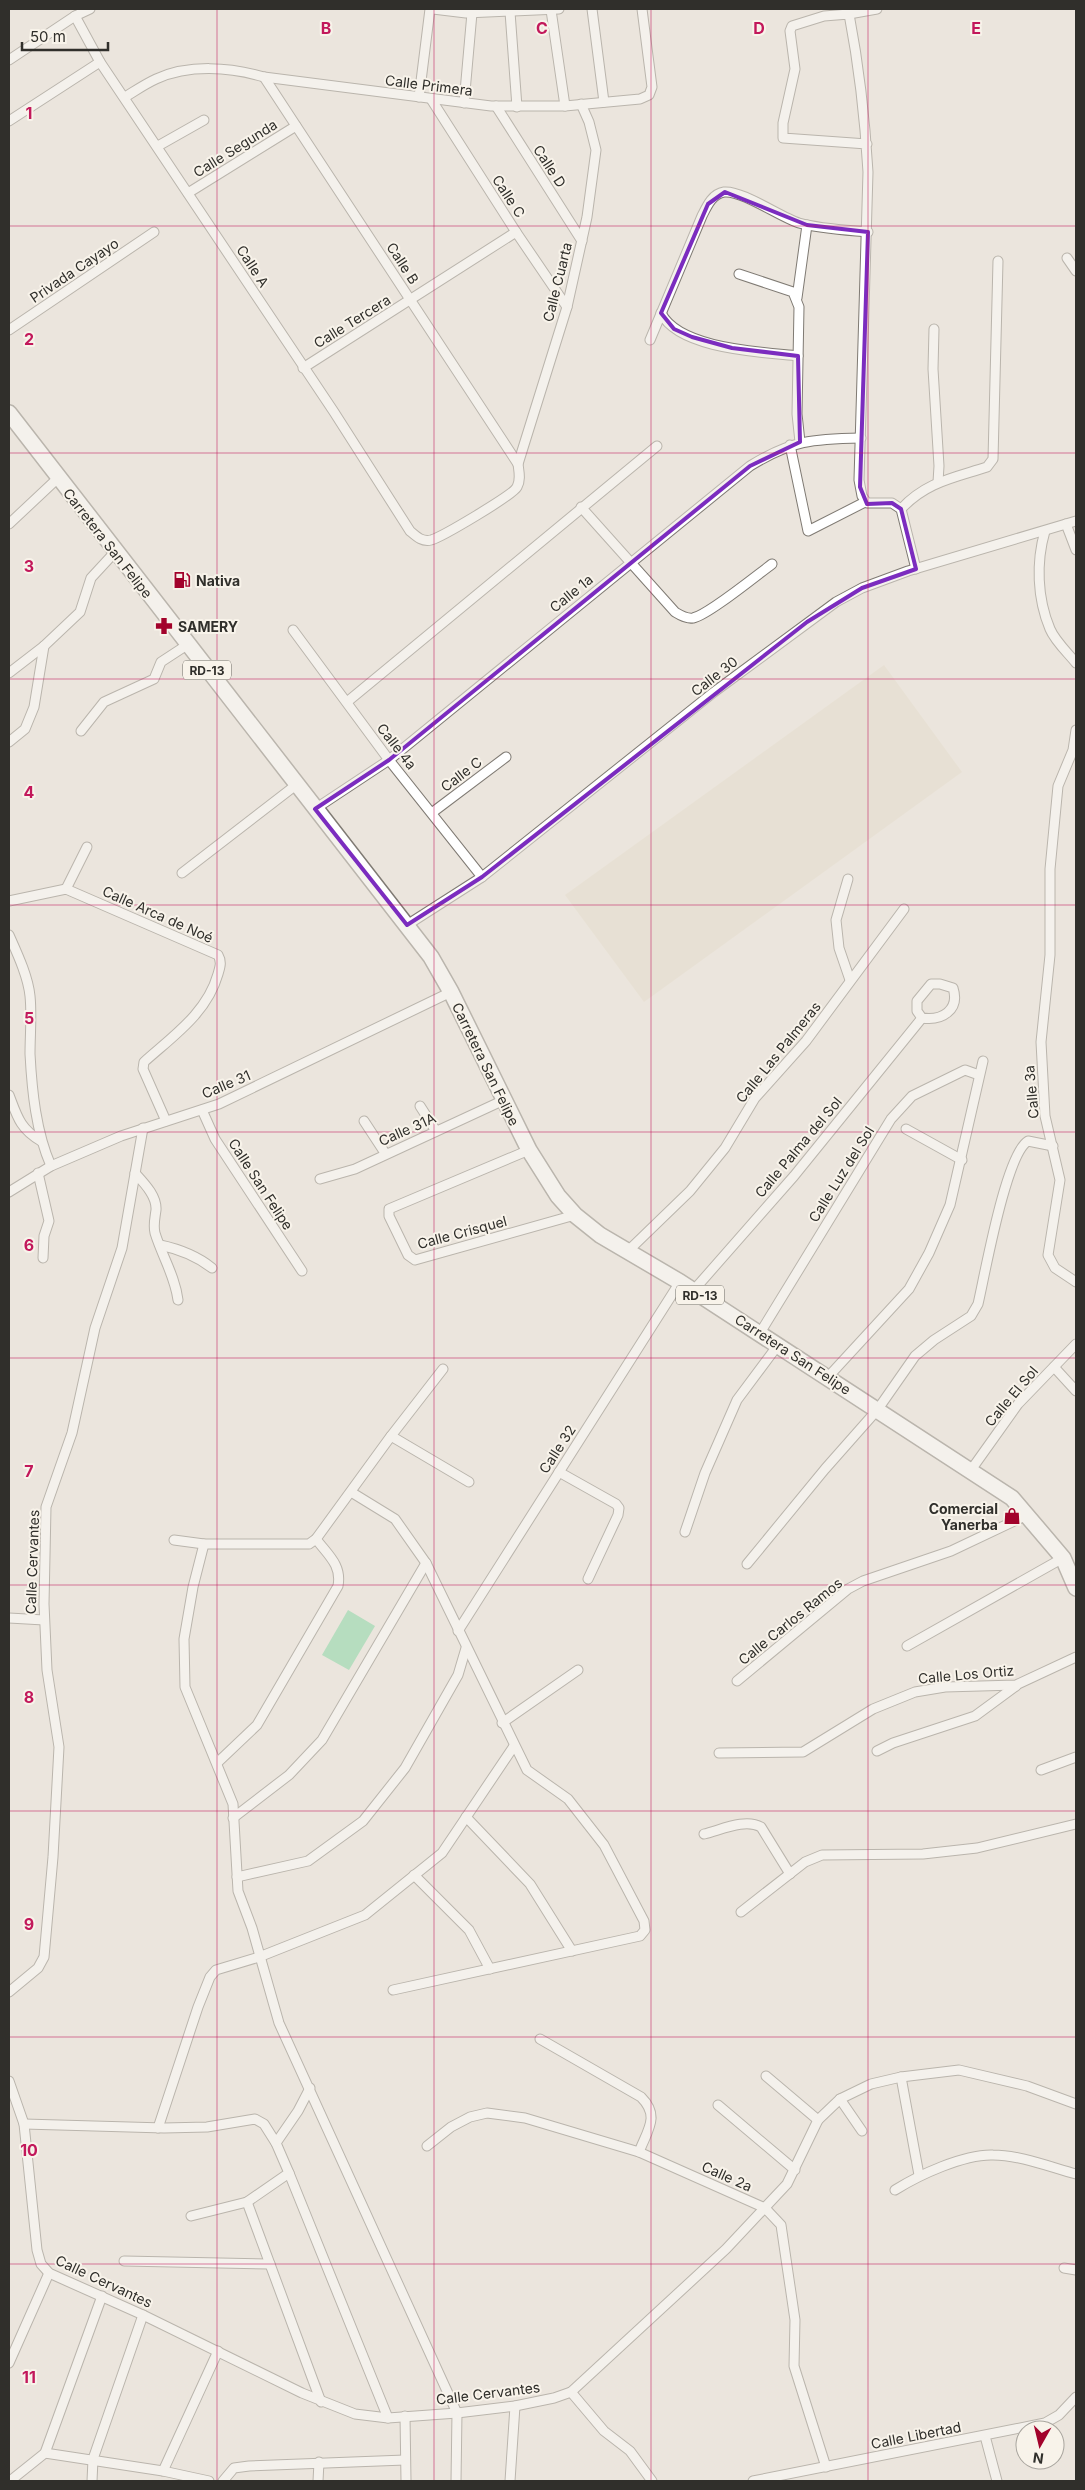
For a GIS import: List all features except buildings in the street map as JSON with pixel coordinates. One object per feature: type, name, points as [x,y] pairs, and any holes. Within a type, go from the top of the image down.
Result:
[{"type":"main road","name":"Carretera San Felipe","points":[[9,413],[187,645],[431,957],[451,992],[528,1150],[558,1196],[575,1215],[600,1235],[680,1282],[760,1333],[1012,1498],[1064,1558],[1076,1588]]},
{"type":"street","points":[[9,60],[75,16],[90,9]]},
{"type":"street","points":[[418,97],[432,9],[472,13],[555,10],[565,106]]},
{"type":"street","points":[[592,9],[604,102]]},
{"type":"street","name":"Calle Primera","points":[[125,97],[156,79],[182,70],[244,71],[264,77],[464,104],[517,107],[565,106],[640,99],[649,96],[652,87],[642,9]]},
{"type":"street","points":[[867,144],[785,139],[782,136],[795,69],[790,29],[824,16],[877,9]]},
{"type":"street","points":[[510,12],[517,107]]},
{"type":"street","points":[[464,104],[472,13]]},
{"type":"street","points":[[849,14],[867,144],[868,232],[860,480],[866,502]]},
{"type":"street","name":"Calle A","points":[[75,16],[100,62],[158,146],[410,531]]},
{"type":"street","points":[[9,121],[100,62]]},
{"type":"street","name":"Calle B","points":[[264,77],[518,464]]},
{"type":"street","name":"Calle C","points":[[431,99],[516,232],[567,307]]},
{"type":"street","name":"Calle Cuarta","points":[[410,531],[423,540],[431,540],[496,503],[516,489],[520,480],[518,464],[567,307],[582,241],[596,150],[589,122],[581,104]]},
{"type":"street","name":"Calle D","points":[[496,106],[582,241]]},
{"type":"street","points":[[158,146],[204,120]]},
{"type":"street","name":"Calle Segunda","points":[[188,193],[296,126]]},
{"type":"street","points":[[650,340],[705,210],[712,198],[718,194],[732,193],[784,217],[807,225],[868,232]]},
{"type":"street","points":[[800,442],[799,306],[797,298],[807,225]]},
{"type":"street","name":"Privada Cayayo","points":[[9,330],[154,232]]},
{"type":"street","name":"Calle Tercera","points":[[304,368],[516,232]]},
{"type":"street","points":[[1067,258],[1076,271]]},
{"type":"street","points":[[901,509],[912,497],[938,482],[986,467],[993,459],[998,261]]},
{"type":"street","points":[[739,274],[791,290],[797,298]]},
{"type":"street","points":[[661,313],[674,329],[692,337],[732,348],[798,356]]},
{"type":"street","points":[[934,329],[933,369],[939,466],[938,482]]},
{"type":"street","name":"Calle 1a","points":[[315,809],[389,760],[750,466],[790,445],[800,442],[861,438]]},
{"type":"street","points":[[790,445],[808,531],[866,502],[892,503],[901,509],[916,569]]},
{"type":"street","points":[[347,702],[657,446]]},
{"type":"street","points":[[9,524],[58,478]]},
{"type":"street","points":[[581,507],[675,612],[684,617],[693,618],[706,611],[772,564]]},
{"type":"street","name":"Calle 30","points":[[407,925],[482,877],[714,692],[807,622],[862,588],[916,569],[1076,521]]},
{"type":"street","points":[[1066,524],[1076,550]]},
{"type":"street","points":[[1045,530],[1038,555],[1040,586],[1050,630],[1076,663]]},
{"type":"street","points":[[9,673],[44,646],[80,612],[91,578],[115,552]]},
{"type":"street","name":"Calle 4a","points":[[293,630],[389,760],[433,812],[482,877]]},
{"type":"street","points":[[81,731],[104,702],[154,679],[161,662],[187,645]]},
{"type":"street","points":[[9,742],[25,729],[34,707],[44,646]]},
{"type":"street","name":"Calle 3a","points":[[1076,730],[1073,750],[1058,786],[1050,869],[1050,955],[1041,1042],[1043,1099],[1060,1180],[1048,1255],[1055,1268],[1076,1282]]},
{"type":"street","name":"Calle C","points":[[433,812],[506,757]]},
{"type":"street","points":[[182,873],[296,785]]},
{"type":"street","points":[[9,901],[66,889],[87,847]]},
{"type":"street","points":[[848,879],[836,920],[839,948],[850,980]]},
{"type":"street","name":"Calle Arca de Noé","points":[[66,889],[218,955],[220,959],[214,987],[196,1015],[144,1062],[143,1069],[166,1121]]},
{"type":"street","name":"Calle Las Palmeras","points":[[628,1251],[690,1191],[725,1148],[756,1098],[806,1041],[904,909]]},
{"type":"street","points":[[9,935],[18,954],[30,995],[30,1055],[41,1141],[51,1166]]},
{"type":"street","points":[[931,984],[940,984],[953,988],[956,997],[953,1008],[945,1015],[933,1020],[922,1018],[916,1011],[917,1001],[924,989],[931,984]]},
{"type":"street","name":"Calle 31","points":[[9,1192],[51,1166],[143,1128],[219,1104],[451,992]]},
{"type":"street","name":"Calle Palma del Sol","points":[[693,1291],[794,1176],[922,1018]]},
{"type":"street","points":[[828,1377],[909,1289],[930,1253],[950,1205],[962,1160],[983,1061]]},
{"type":"street","name":"Calle Luz del Sol","points":[[760,1333],[891,1119],[912,1096],[965,1070],[979,1075]]},
{"type":"street","points":[[9,1095],[18,1119],[27,1133],[41,1141]]},
{"type":"street","name":"Calle 31A","points":[[320,1179],[355,1169],[504,1100]]},
{"type":"street","points":[[420,1106],[436,1131]]},
{"type":"street","name":"Calle San Felipe","points":[[202,1110],[220,1147],[302,1271]]},
{"type":"street","points":[[364,1121],[385,1154]]},
{"type":"street","name":"Calle Cervantes","points":[[9,1992],[38,1968],[44,1957],[53,1857],[58,1747],[47,1670],[44,1620],[46,1507],[72,1433],[95,1328],[122,1248],[143,1128]]},
{"type":"street","points":[[906,1129],[962,1160]]},
{"type":"street","points":[[747,1564],[825,1468],[878,1409],[915,1356],[934,1340],[971,1316],[978,1304],[1006,1184],[1015,1157],[1022,1144],[1033,1140],[1053,1146]]},
{"type":"street","name":"Calle Crisquel","points":[[528,1150],[389,1209],[389,1216],[408,1255],[414,1260],[575,1215]]},
{"type":"street","points":[[38,1173],[49,1221],[44,1236],[43,1258]]},
{"type":"street","points":[[135,1173],[152,1193],[156,1208],[154,1228],[176,1283],[178,1300]]},
{"type":"street","points":[[160,1244],[177,1248],[212,1268]]},
{"type":"street","name":"Calle 32","points":[[458,1631],[680,1282]]},
{"type":"street","name":"Calle El Sol","points":[[971,1470],[1018,1404],[1076,1344]]},
{"type":"street","points":[[685,1532],[704,1473],[737,1400],[778,1345]]},
{"type":"street","points":[[1054,1367],[1076,1390]]},
{"type":"street","points":[[174,1540],[204,1544],[309,1544],[316,1539],[391,1436],[443,1369]]},
{"type":"street","points":[[391,1436],[469,1482]]},
{"type":"street","points":[[559,1472],[616,1504],[619,1508],[588,1580]]},
{"type":"street","points":[[351,1492],[395,1519],[426,1563],[502,1723],[527,1770],[568,1800],[604,1845],[644,1921],[645,1930],[640,1936],[393,1990]]},
{"type":"street","name":"Calle Carlos Ramos","points":[[737,1681],[848,1589],[863,1581],[976,1541],[1027,1515]]},
{"type":"street","points":[[217,1763],[257,1725],[338,1586],[340,1574],[337,1565],[316,1539]]},
{"type":"street","points":[[204,1544],[193,1587],[184,1639],[185,1687],[234,1804],[233,1818],[238,1891],[279,2023],[457,2413],[456,2481]]},
{"type":"street","points":[[907,1646],[1064,1558]]},
{"type":"street","points":[[233,1818],[289,1775],[322,1740],[426,1563]]},
{"type":"street","points":[[9,1618],[44,1620]]},
{"type":"street","points":[[237,1877],[308,1861],[362,1821],[405,1768],[458,1675],[466,1648]]},
{"type":"street","name":"Calle Los Ortiz","points":[[719,1753],[803,1752],[873,1708],[915,1692],[945,1687],[1016,1685],[1076,1657]]},
{"type":"street","points":[[502,1723],[578,1670]]},
{"type":"street","points":[[877,1751],[893,1743],[975,1716],[1016,1685]]},
{"type":"street","points":[[158,2128],[210,1977],[216,1970],[259,1957],[364,1915],[442,1853],[514,1746]]},
{"type":"street","points":[[1041,1770],[1076,1757]]},
{"type":"street","points":[[466,1817],[530,1884],[572,1951]]},
{"type":"street","points":[[704,1834],[741,1824],[755,1824],[761,1827],[790,1874]]},
{"type":"street","points":[[741,1912],[805,1862],[822,1855],[923,1854],[977,1848],[1076,1824]]},
{"type":"street","points":[[414,1875],[469,1930],[490,1969]]},
{"type":"street","points":[[540,2039],[641,2097],[651,2106],[653,2116],[639,2152]]},
{"type":"street","name":"Calle Cervantes","points":[[9,2081],[24,2124],[37,2250],[41,2264],[49,2273],[143,2315],[321,2402],[355,2414],[388,2418],[457,2413],[515,2406],[554,2398],[571,2392],[726,2249],[787,2184],[818,2120],[840,2099],[871,2084],[901,2077],[959,2070],[1027,2086],[1076,2104]]},
{"type":"street","points":[[766,2076],[818,2120]]},
{"type":"street","points":[[901,2077],[919,2175]]},
{"type":"street","points":[[276,2143],[298,2111],[310,2088]]},
{"type":"street","points":[[840,2099],[862,2131]]},
{"type":"street","points":[[718,2105],[795,2170]]},
{"type":"street","name":"Calle 2a","points":[[427,2146],[451,2127],[470,2117],[487,2113],[526,2118],[639,2152],[765,2208],[781,2225],[795,2320],[794,2366],[826,2467]]},
{"type":"street","points":[[24,2124],[158,2128],[208,2127],[255,2119],[264,2124],[276,2143],[289,2173],[388,2418]]},
{"type":"street","points":[[895,2190],[919,2175],[976,2157],[993,2155],[1076,2174]]},
{"type":"street","points":[[191,2216],[247,2202],[289,2173]]},
{"type":"street","points":[[247,2202],[321,2402]]},
{"type":"street","points":[[124,2261],[270,2264]]},
{"type":"street","points":[[1064,2268],[1076,2270]]},
{"type":"street","points":[[9,2363],[49,2273]]},
{"type":"street","points":[[10,2481],[45,2453],[102,2296]]},
{"type":"street","points":[[92,2481],[93,2459],[143,2315]]},
{"type":"street","points":[[163,2470],[218,2351]]},
{"type":"street","points":[[571,2392],[604,2431],[630,2451],[652,2481]]},
{"type":"street","name":"Calle Libertad","points":[[752,2481],[1046,2423],[1059,2415],[1076,2397]]},
{"type":"street","points":[[510,2481],[515,2406]]},
{"type":"street","points":[[405,2416],[406,2481]]},
{"type":"street","points":[[985,2436],[997,2481]]},
{"type":"street","points":[[45,2453],[163,2470],[209,2481]]},
{"type":"street","points":[[223,2481],[234,2468],[318,2462],[405,2460]]},
{"type":"street","points":[[318,2462],[318,2481]]},
{"type":"highlighted area","points":[[725,192],[807,225],[868,232],[860,487],[867,504],[892,503],[901,509],[916,569],[862,588],[807,622],[482,877],[407,925],[315,809],[389,760],[750,466],[800,442],[798,356],[732,348],[692,337],[674,329],[661,313],[708,204]]},
{"type":"shaded area","points":[[884,665],[962,772],[644,1002],[565,895]]},
{"type":"green space","points":[[348,1610],[375,1626],[349,1670],[322,1655]]},
{"type":"place","name":"Nativa","points":[[182,580]]},
{"type":"place","name":"SAMERY","points":[[164,626]]},
{"type":"place","name":"Comercial Yanerba","points":[[1012,1516]]}]
